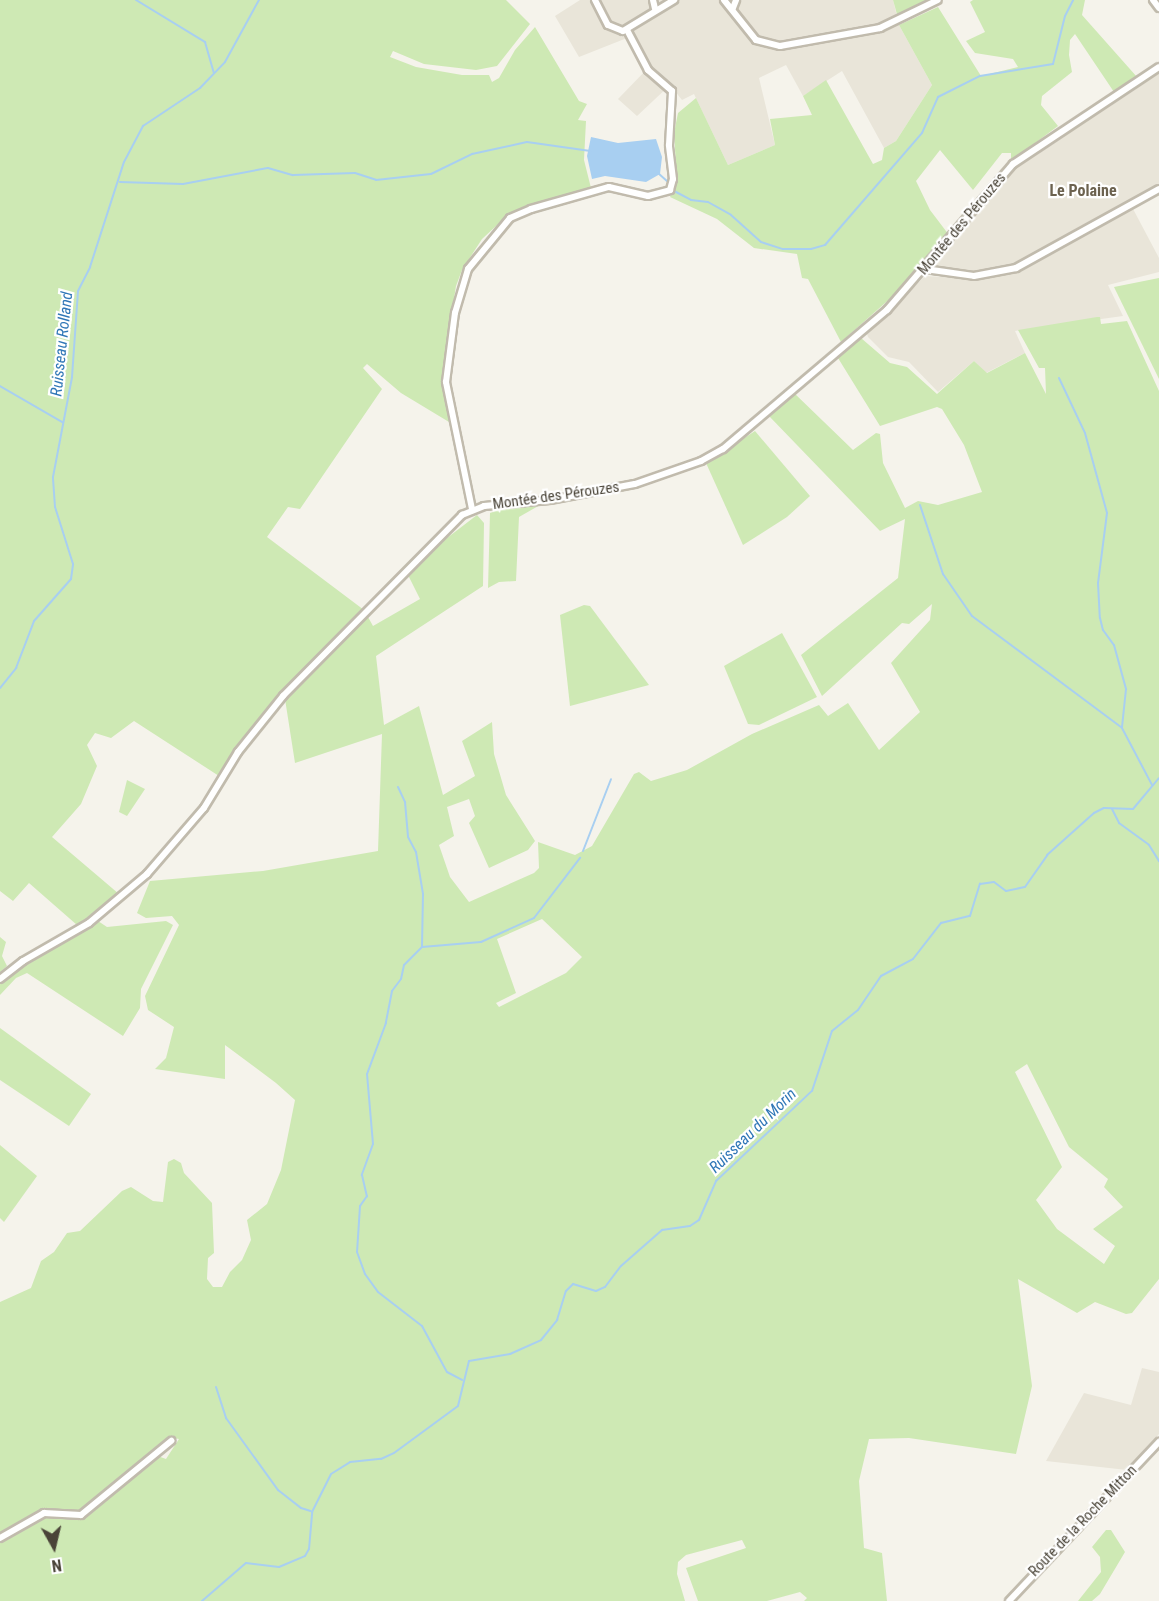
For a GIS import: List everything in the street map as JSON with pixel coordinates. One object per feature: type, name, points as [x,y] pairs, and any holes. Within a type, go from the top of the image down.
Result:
[{"type":"street","points":[[595,0],[610,27],[627,30],[655,9],[674,0]]},
{"type":"street","points":[[653,0],[655,9]]},
{"type":"street","points":[[724,0],[733,8],[756,40],[780,46],[880,28],[938,0]]},
{"type":"street","points":[[733,8],[736,0]]},
{"type":"street","points":[[1154,0],[1159,8]]},
{"type":"street","points":[[472,509],[446,382],[455,313],[468,269],[510,218],[531,209],[609,187],[648,196],[670,190],[673,179],[669,145],[672,91],[648,70],[627,30]]},
{"type":"street","name":"Montée des Pérouzes","points":[[0,979],[23,961],[88,923],[147,874],[204,808],[238,752],[283,696],[334,648],[435,538],[472,509],[635,484],[701,462],[763,418],[887,310],[925,269],[1013,164],[1159,67]]},
{"type":"street","points":[[925,269],[974,276],[1016,268],[1159,189]]},
{"type":"street","points":[[0,1538],[44,1513],[81,1515],[171,1441]]},
{"type":"street","name":"Route de la Roche Mitton","points":[[1009,1601],[1159,1442]]},
{"type":"shaded area","points":[[580,0],[893,0],[899,25],[932,85],[896,141],[884,148],[842,71],[803,96],[786,65],[759,78],[775,145],[728,165],[694,94],[682,100],[670,85],[637,116],[618,99],[649,67],[632,36],[579,57],[555,16]]},
{"type":"shaded area","points":[[1159,72],[1159,185],[1077,228],[1024,262],[975,273],[933,267],[1016,167],[1052,139]]},
{"type":"shaded area","points":[[1132,207],[1159,258],[1159,272],[1108,285],[1123,316],[1015,331],[1025,353],[986,373],[974,361],[938,392],[909,362],[888,357],[868,337],[867,334],[925,276],[979,279],[1023,270]]},
{"type":"shaded area","points":[[1142,1368],[1159,1372],[1159,1434],[1127,1470],[1046,1461],[1084,1393],[1131,1405]]},
{"type":"green space","points":[[0,0],[506,0],[530,24],[497,66],[476,70],[424,64],[393,51],[390,57],[416,67],[462,75],[489,75],[492,82],[499,78],[515,50],[535,27],[579,101],[587,104],[578,120],[586,121],[584,160],[591,188],[508,215],[482,239],[462,270],[456,286],[442,374],[449,422],[401,393],[367,364],[363,368],[382,389],[300,509],[288,507],[267,537],[364,610],[287,686],[234,749],[219,776],[134,721],[111,738],[95,733],[87,745],[97,766],[81,804],[52,837],[119,894],[77,925],[29,883],[13,901],[0,891]]},
{"type":"green space","points":[[893,0],[933,0],[898,18]]},
{"type":"green space","points":[[973,0],[1085,0],[1082,15],[1137,77],[1114,92],[1075,34],[1070,40],[1069,55],[1072,72],[1042,96],[1041,105],[1058,126],[1011,161],[1011,153],[1002,153],[973,190],[940,150],[916,181],[930,210],[949,235],[910,281],[841,342],[808,279],[802,278],[797,254],[754,248],[717,219],[670,197],[677,181],[674,133],[678,113],[696,98],[728,165],[775,145],[770,119],[812,115],[803,96],[826,80],[873,164],[882,160],[884,148],[896,141],[932,85],[899,25],[938,7],[981,76],[1018,67],[1013,59],[975,53],[966,41],[985,32],[970,2]]},
{"type":"green space","points":[[1159,278],[1159,379],[1114,287]]},
{"type":"green space","points":[[1097,317],[1100,317],[1101,324],[1127,321],[1159,391],[1159,1279],[1132,1313],[1126,1314],[1095,1302],[1077,1313],[1018,1279],[1032,1386],[1016,1454],[909,1438],[869,1439],[859,1481],[864,1548],[882,1553],[887,1601],[804,1601],[807,1598],[800,1592],[767,1601],[698,1601],[686,1568],[746,1548],[742,1540],[686,1555],[678,1562],[677,1574],[685,1601],[0,1601],[0,1302],[31,1288],[41,1261],[54,1252],[67,1233],[80,1231],[122,1191],[131,1187],[153,1201],[163,1202],[168,1162],[174,1159],[181,1163],[184,1173],[212,1203],[214,1253],[208,1258],[207,1279],[213,1287],[222,1287],[230,1272],[242,1260],[251,1240],[247,1220],[267,1204],[281,1170],[295,1100],[276,1083],[225,1045],[225,1079],[155,1069],[166,1058],[174,1027],[148,1010],[145,996],[179,925],[172,916],[146,918],[137,913],[150,881],[263,871],[378,851],[382,734],[295,763],[285,699],[368,617],[373,626],[420,599],[408,575],[434,548],[477,515],[484,523],[483,586],[376,656],[384,725],[419,706],[443,795],[475,776],[462,741],[492,722],[494,754],[506,795],[535,841],[528,850],[489,868],[469,823],[475,816],[469,799],[447,807],[454,836],[439,845],[450,877],[469,902],[534,873],[539,868],[538,842],[575,855],[592,846],[634,774],[639,772],[651,781],[687,770],[752,734],[819,705],[828,716],[848,703],[879,750],[920,712],[891,663],[930,620],[932,604],[909,624],[902,623],[822,696],[801,655],[898,578],[905,519],[880,531],[769,416],[793,392],[853,450],[876,433],[880,434],[883,463],[905,508],[918,501],[938,505],[982,492],[964,445],[942,409],[937,407],[880,426],[838,358],[861,338],[890,363],[907,367],[937,394],[974,361],[987,373],[1025,353],[1046,394],[1045,368],[1039,368],[1018,330]],"holes":[[[542,919],[582,957],[566,973],[499,1007],[496,1003],[516,993],[497,939]],[[1027,1064],[1069,1147],[1108,1179],[1104,1187],[1123,1207],[1093,1229],[1115,1246],[1104,1264],[1057,1229],[1036,1200],[1062,1167],[1015,1072]],[[169,1437],[179,1439],[166,1459],[152,1454]]]},
{"type":"green space","points":[[755,431],[810,496],[787,517],[743,545],[706,463]]},
{"type":"green space","points":[[540,505],[519,517],[516,581],[499,582],[488,588],[490,513],[508,507]]},
{"type":"green space","points":[[584,605],[590,606],[649,685],[570,706],[560,615]]},
{"type":"green space","points":[[782,633],[817,697],[759,725],[748,724],[724,666]]},
{"type":"green space","points":[[127,780],[145,789],[127,816],[119,812]]},
{"type":"green space","points":[[98,921],[107,927],[166,921],[173,925],[141,989],[140,1008],[123,1036],[27,973],[16,978],[0,995],[0,984],[12,974]]},
{"type":"green space","points":[[0,937],[6,942],[2,956],[7,966],[0,972]]},
{"type":"green space","points":[[0,1028],[91,1094],[69,1126],[0,1080]]},
{"type":"green space","points":[[0,1145],[37,1176],[4,1222],[0,1218]]},
{"type":"green space","points":[[1106,1530],[1111,1530],[1125,1552],[1100,1594],[1092,1601],[1078,1601],[1101,1572],[1100,1557],[1092,1547]]},
{"type":"water","points":[[591,137],[618,143],[656,139],[662,157],[660,174],[646,182],[605,176],[592,179],[587,156]]},
{"type":"waterway","points":[[136,0],[205,42],[214,73]]},
{"type":"waterway","name":"Ruisseau Rolland","points":[[0,688],[16,668],[34,621],[71,579],[73,564],[55,507],[53,477],[72,377],[78,291],[90,267],[124,162],[143,126],[200,88],[225,62],[259,0]]},
{"type":"waterway","points":[[676,192],[691,200],[708,202],[731,215],[761,242],[783,249],[811,249],[825,245],[922,133],[938,97],[980,76],[1053,64],[1065,16],[1073,0]]},
{"type":"waterway","points":[[120,182],[183,184],[268,168],[293,175],[355,173],[376,180],[431,174],[472,154],[527,142],[590,151]]},
{"type":"waterway","points":[[658,173],[667,181]]},
{"type":"waterway","points":[[1059,378],[1085,433],[1107,513],[1098,583],[1100,618],[1103,630],[1114,645],[1126,689],[1122,728]]},
{"type":"waterway","points":[[0,386],[62,422]]},
{"type":"waterway","points":[[920,505],[943,574],[972,616],[1122,728],[1152,785]]},
{"type":"waterway","name":"Ruisseau du Morin","points":[[202,1601],[246,1563],[279,1567],[305,1556],[309,1549],[312,1512],[331,1474],[350,1462],[381,1459],[394,1453],[458,1406],[469,1361],[510,1354],[541,1340],[557,1320],[566,1291],[573,1284],[596,1291],[605,1287],[621,1266],[662,1230],[690,1226],[699,1220],[716,1181],[812,1091],[832,1031],[858,1010],[881,976],[913,959],[941,923],[970,916],[980,884],[994,882],[1006,891],[1025,887],[1047,855],[1094,813],[1104,808],[1133,809],[1159,778]]},
{"type":"waterway","points":[[583,851],[611,779]]},
{"type":"waterway","points":[[398,787],[405,802],[408,837],[416,852],[423,894],[422,947],[404,965],[401,979],[392,991],[386,1023],[367,1074],[373,1144],[362,1175],[367,1196],[360,1206],[357,1252],[365,1274],[378,1292],[422,1326],[447,1372],[462,1380]]},
{"type":"waterway","points":[[1112,809],[1119,823],[1149,845],[1159,861]]},
{"type":"waterway","points":[[422,947],[481,942],[534,918],[580,858]]},
{"type":"waterway","points":[[216,1387],[226,1418],[278,1490],[301,1508],[311,1511]]},
{"type":"district","name":"Le Polaine","points":[[1083,191]]}]
